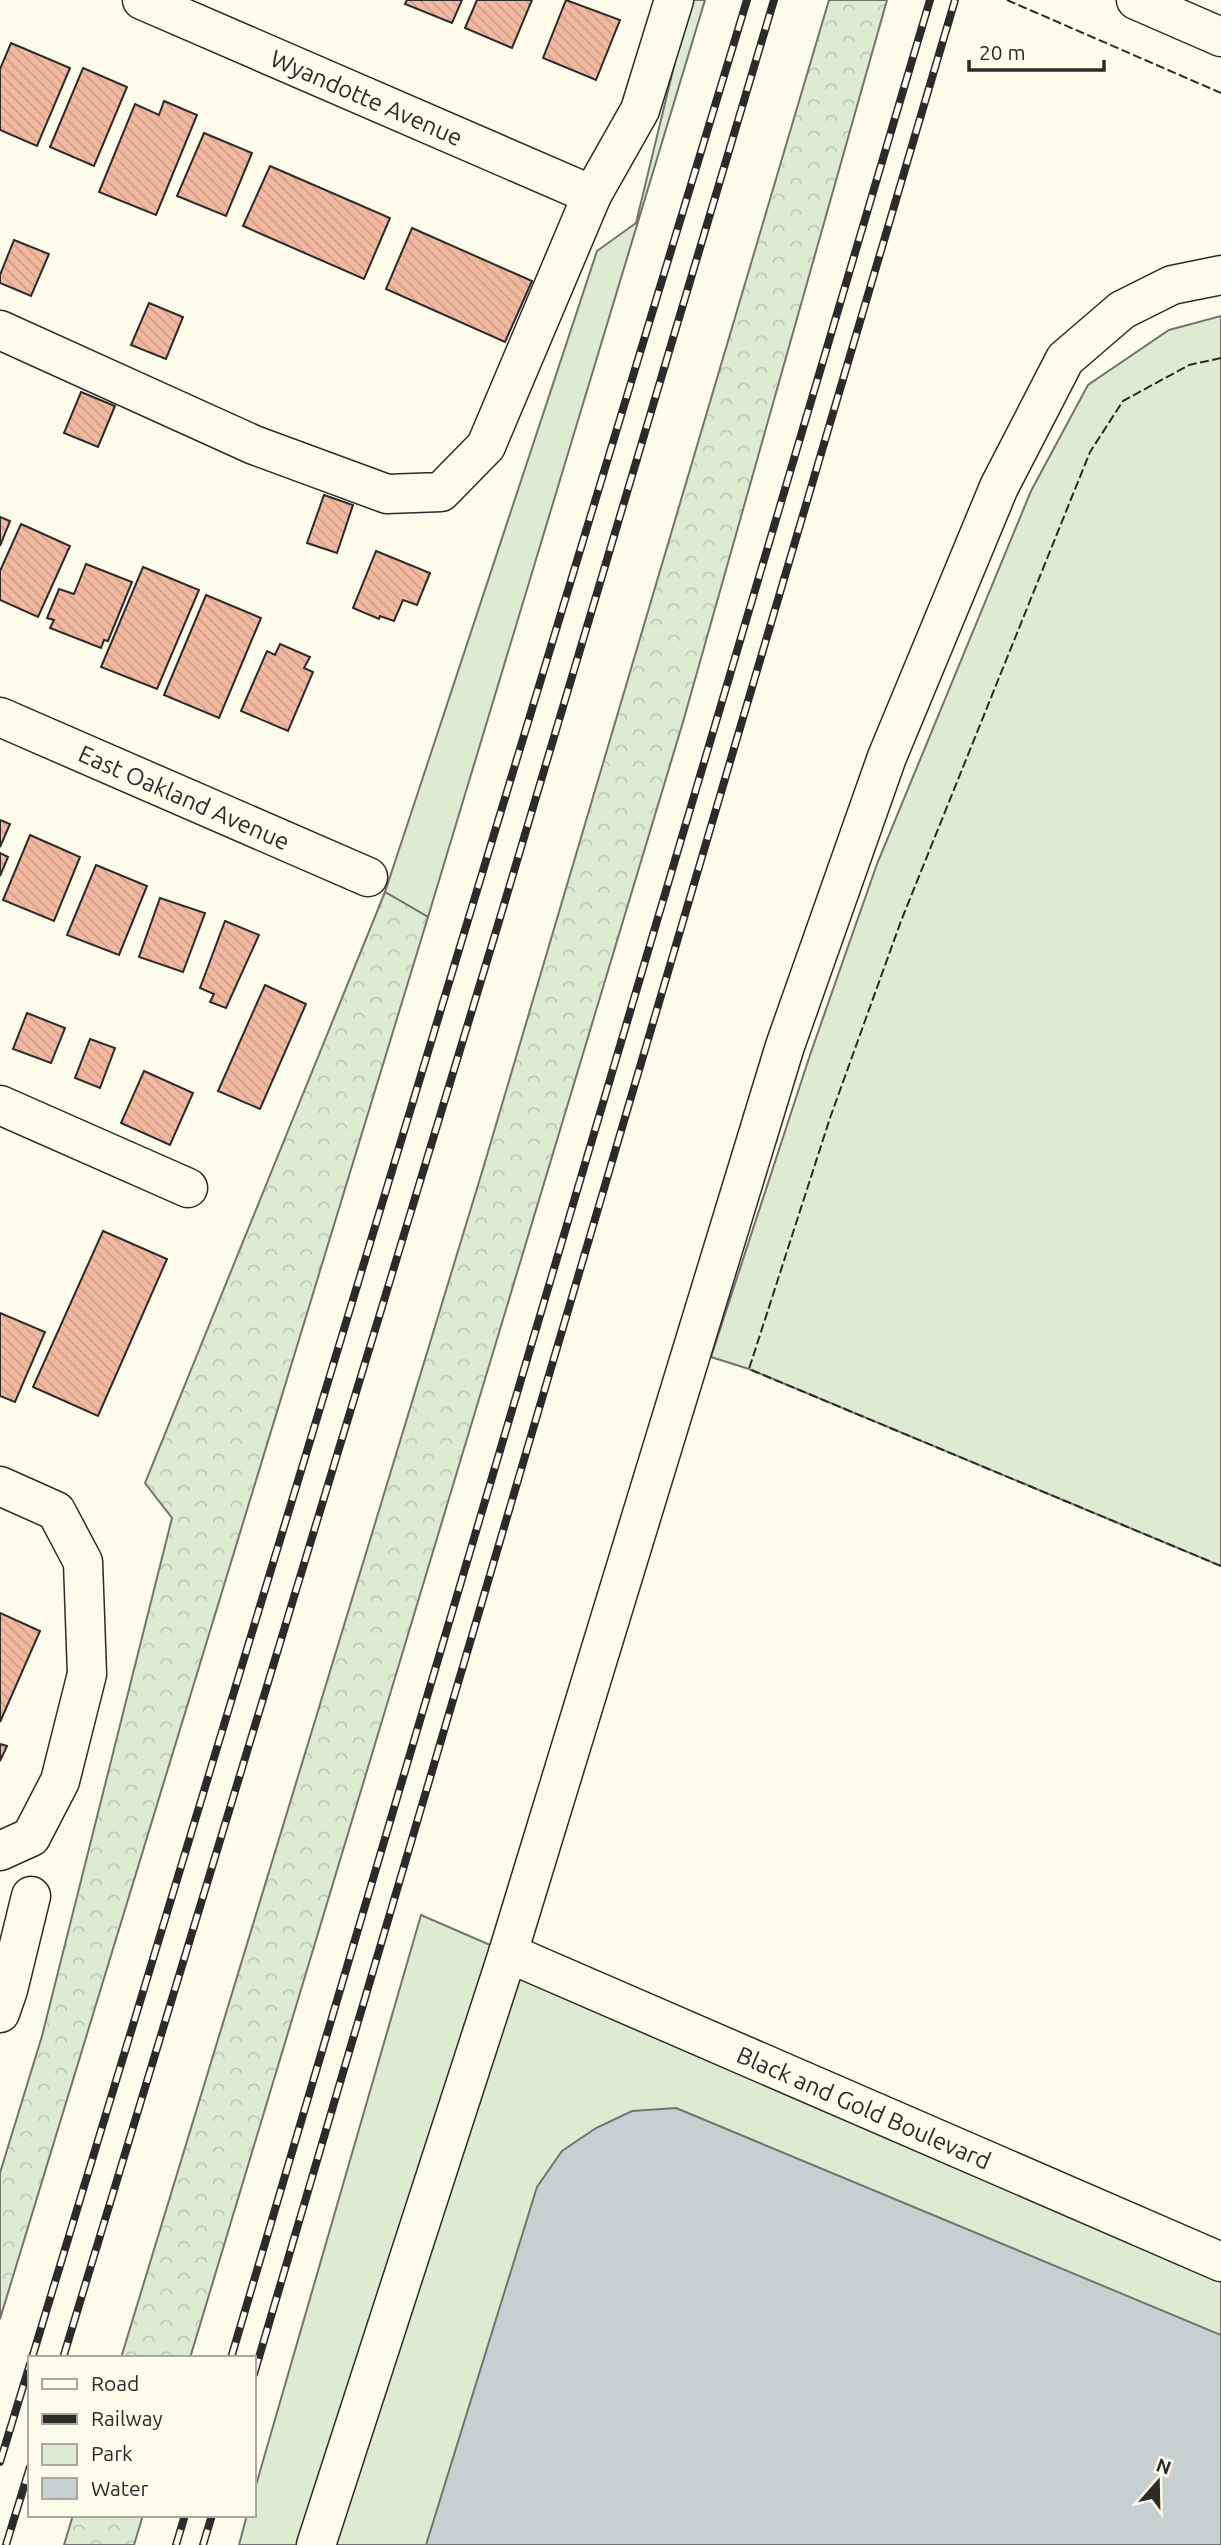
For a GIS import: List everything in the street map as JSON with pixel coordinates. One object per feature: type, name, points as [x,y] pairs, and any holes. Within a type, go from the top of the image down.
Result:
[{"type":"street","name":"Wyandotte Avenue","points":[[142,0],[592,195]]},
{"type":"street","points":[[0,330],[254,445],[375,490],[387,494],[441,492],[486,446],[592,195],[640,110],[674,0]]},
{"type":"street","points":[[1136,0],[1221,37]]},
{"type":"street","points":[[316,2545],[508,1953],[785,1046],[887,757],[999,486],[1065,359],[1122,310],[1172,285],[1221,275]]},
{"type":"street","name":"East Oakland Avenue","points":[[0,717],[368,877]]},
{"type":"street","points":[[0,1105],[188,1188]]},
{"type":"street","points":[[0,1486],[56,1511],[83,1562],[87,1674],[60,1781],[31,1837],[0,1851]]},
{"type":"street","points":[[0,2012],[31,1896]]},
{"type":"street","name":"Black and Gold Boulevard","points":[[508,1953],[1221,2262]]},
{"type":"green space","points":[[690,0],[705,0],[428,917],[385,892],[597,251],[636,223]]},
{"type":"green space","points":[[829,0],[887,0],[683,722],[191,2356],[122,2356],[482,1172]]},
{"type":"green space","points":[[1221,316],[1221,1566],[749,1369],[711,1357],[810,1055],[877,864],[1031,491],[1088,385],[1169,330]]},
{"type":"green space","points":[[385,892],[428,917],[0,2319],[0,2173],[42,2036],[172,1518],[145,1483]]},
{"type":"green space","points":[[421,1915],[1221,2262],[1221,2545],[239,2545],[246,2517],[256,2517],[256,2485]]},
{"type":"green space","points":[[72,2517],[142,2517],[134,2545],[64,2545]]},
{"type":"water","points":[[676,2108],[1221,2335],[1221,2545],[426,2545],[537,2187],[562,2151],[596,2128],[632,2111]]},
{"type":"building","points":[[407,0],[462,0],[452,23],[405,4]]},
{"type":"building","points":[[477,0],[532,0],[512,48],[465,28]]},
{"type":"building","points":[[566,0],[620,20],[596,80],[543,58]]},
{"type":"building","points":[[11,43],[70,68],[37,146],[0,130],[0,69]]},
{"type":"building","points":[[83,68],[127,87],[94,166],[50,147]]},
{"type":"building","points":[[164,101],[197,115],[156,215],[99,192],[135,104],[159,115]]},
{"type":"building","points":[[204,133],[252,153],[226,216],[177,196]]},
{"type":"building","points":[[270,166],[390,218],[364,279],[243,226]]},
{"type":"building","points":[[412,228],[532,281],[505,342],[386,289]]},
{"type":"building","points":[[14,240],[49,254],[31,296],[0,283],[0,275]]},
{"type":"building","points":[[149,303],[183,317],[166,359],[131,345]]},
{"type":"building","points":[[81,392],[115,406],[98,447],[64,433]]},
{"type":"building","points":[[324,495],[353,505],[337,553],[307,543]]},
{"type":"building","points":[[0,517],[10,521],[0,546]]},
{"type":"building","points":[[21,524],[70,546],[38,617],[0,600],[0,571]]},
{"type":"building","points":[[376,551],[430,573],[417,605],[403,600],[394,621],[380,616],[379,619],[353,608]]},
{"type":"building","points":[[86,564],[132,582],[108,641],[104,640],[101,648],[50,628],[54,620],[47,618],[59,589],[74,594]]},
{"type":"building","points":[[143,567],[199,590],[157,689],[101,667]]},
{"type":"building","points":[[206,595],[261,618],[219,718],[164,695]]},
{"type":"building","points":[[280,644],[310,657],[304,668],[313,672],[288,731],[241,711],[267,651],[275,655]]},
{"type":"building","points":[[0,820],[10,824],[0,847]]},
{"type":"building","points":[[30,835],[80,857],[54,921],[3,900]]},
{"type":"building","points":[[0,853],[8,857],[0,876]]},
{"type":"building","points":[[96,865],[147,886],[119,955],[67,935]]},
{"type":"building","points":[[160,898],[205,913],[183,972],[139,957]]},
{"type":"building","points":[[225,921],[259,935],[226,1008],[210,1002],[214,994],[200,988]]},
{"type":"building","points":[[265,985],[306,1004],[260,1109],[218,1091]]},
{"type":"building","points":[[27,1013],[65,1028],[51,1063],[13,1049]]},
{"type":"building","points":[[90,1039],[115,1048],[100,1088],[75,1078]]},
{"type":"building","points":[[144,1071],[193,1093],[170,1145],[121,1123]]},
{"type":"building","points":[[103,1231],[167,1259],[98,1416],[33,1387]]},
{"type":"building","points":[[0,1313],[45,1332],[15,1402],[0,1396]]},
{"type":"building","points":[[0,1613],[40,1631],[0,1722]]},
{"type":"building","points":[[0,1744],[7,1746],[0,1761]]},
{"type":"railway","points":[[33,2356],[747,0]]},
{"type":"railway","points":[[64,2356],[497,928],[774,0]]},
{"type":"railway","points":[[232,2356],[930,0]]},
{"type":"railway","points":[[256,2367],[955,0]]},
{"type":"railway","points":[[0,2462],[28,2371]]},
{"type":"railway","points":[[6,2545],[28,2474]]},
{"type":"railway","points":[[176,2545],[184,2517]]},
{"type":"railway","points":[[203,2545],[211,2517]]},
{"type":"fence","points":[[1007,0],[1221,93]]},
{"type":"fence","points":[[1221,358],[1189,365],[1123,401],[1090,452],[901,921],[830,1118],[749,1369],[1221,1566]]}]
